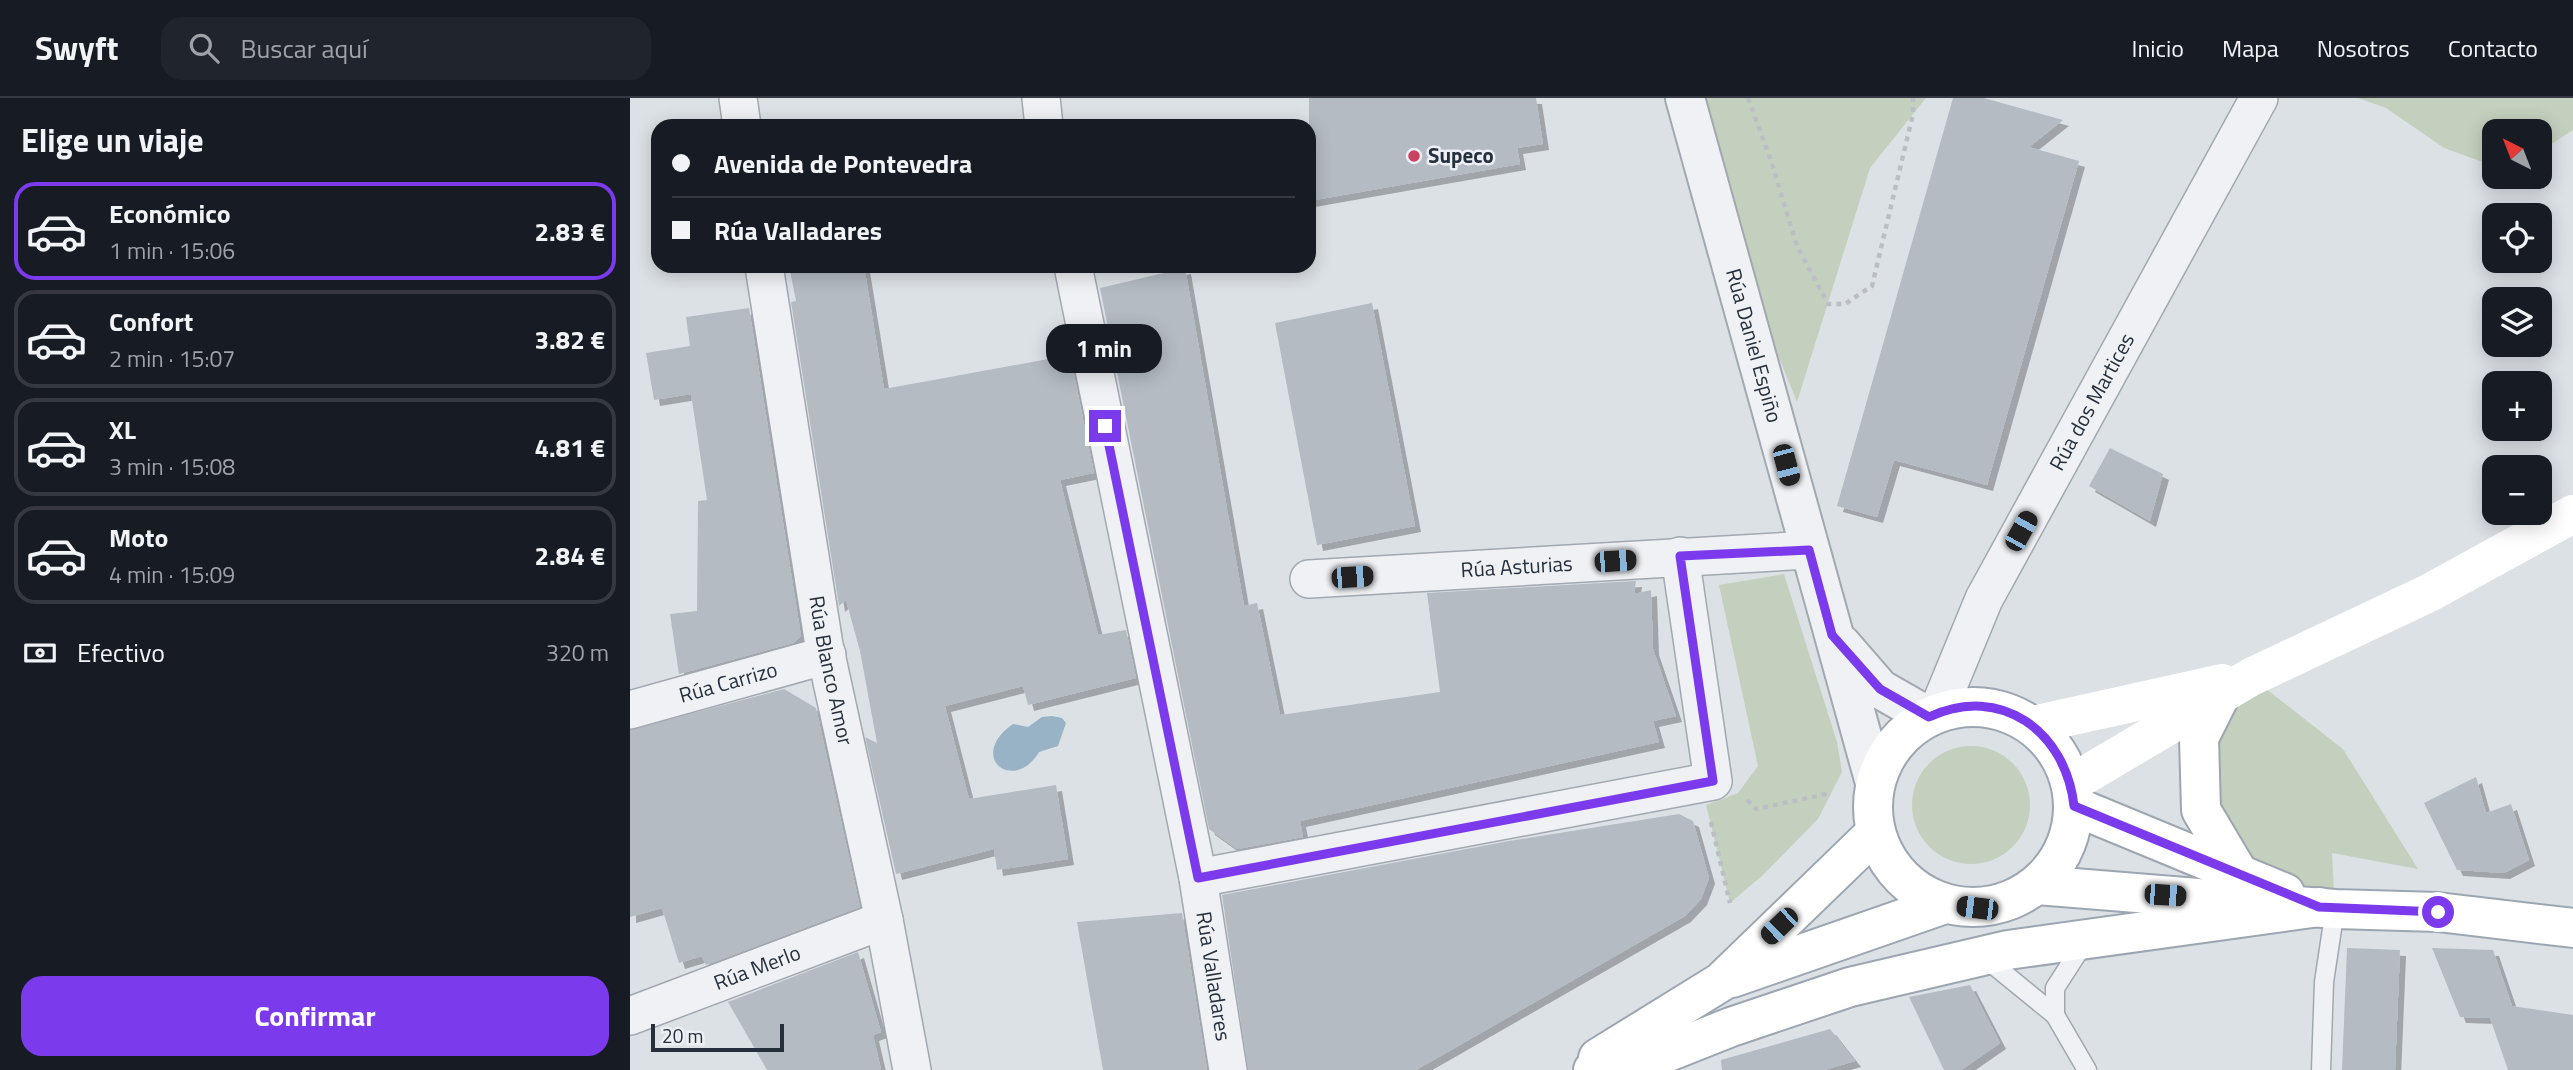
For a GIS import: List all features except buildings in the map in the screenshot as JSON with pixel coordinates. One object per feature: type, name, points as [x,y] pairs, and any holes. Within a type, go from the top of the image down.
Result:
[{"type":"main road","points":[[2073,795],[2251,677],[2429,593],[2573,514]]},
{"type":"main road","points":[[2033,726],[2251,677]]},
{"type":"main road","points":[[2219,698],[2199,737],[2200,810],[2239,874]]},
{"type":"main road","points":[[1962,706],[1988,707],[2012,713],[2033,726],[2057,750],[2073,795],[2070,835],[2057,863],[2037,885],[2009,901],[1977,908],[1945,904],[1914,889],[1889,864],[1875,833],[1872,808],[1875,783],[1886,756],[1905,733],[1933,715],[1962,706]]},
{"type":"main road","points":[[2073,795],[2239,874],[2327,908]]},
{"type":"main road","points":[[1579,1070],[1721,982],[1875,833]]},
{"type":"main road","points":[[2037,885],[2327,908],[2438,912],[2573,928]]},
{"type":"main road","points":[[1721,982],[1945,904]]},
{"type":"main road","points":[[1593,1070],[1663,1054],[1731,1027],[1850,987],[1981,955],[2327,908]]},
{"type":"street","points":[[738,98],[741,119]]},
{"type":"street","points":[[1041,98],[1043,119]]},
{"type":"street","name":"Rúa Daniel Espiño","points":[[1685,98],[1875,783]]},
{"type":"street","name":"Rúa dos Martices","points":[[1933,715],[1984,599],[2259,98]]},
{"type":"street","name":"Rúa Blanco Amor","points":[[765,273],[827,655],[884,920],[912,1070]]},
{"type":"street","name":"Rúa Valladares","points":[[1074,273],[1198,878],[1228,1070]]},
{"type":"street","name":"Rúa Asturias","points":[[1309,579],[1809,550]]},
{"type":"street","points":[[1198,878],[1713,781],[1680,556]]},
{"type":"street","name":"Rúa Daniel Espiño","points":[[1832,635],[1880,689],[1933,715]]},
{"type":"street","name":"Rúa Carrizo","points":[[630,710],[827,655]]},
{"type":"street","name":"Rúa Merlo","points":[[630,1016],[884,920]]},
{"type":"lane","points":[[2321,1070],[2327,908]]},
{"type":"lane","points":[[2055,1015],[2055,988],[2086,940]]},
{"type":"lane","points":[[1981,955],[2055,1015],[2087,1070]]},
{"type":"path","points":[[1748,98],[1772,161],[1797,246],[1828,304],[1845,304],[1872,286],[1913,114],[1913,98]]},
{"type":"path","points":[[1738,793],[1756,809],[1831,793]]},
{"type":"path","points":[[1709,817],[1730,903]]},
{"type":"green space","points":[[1685,98],[1926,98],[1870,168],[1797,402],[1707,179]]},
{"type":"green space","points":[[2358,98],[2573,98],[2573,130],[2552,144],[2552,119],[2482,119],[2482,162],[2444,148],[2386,108]]},
{"type":"green space","points":[[1784,574],[1837,742],[1842,772],[1818,819],[1763,875],[1730,903],[1706,805],[1738,793],[1758,766],[1719,585]]},
{"type":"green space","points":[[2251,677],[2343,749],[2418,869],[2332,853],[2335,909],[2239,874],[2201,810],[2219,698]]},
{"type":"green space","points":[[1971,746],[1994,750],[2013,763],[2026,782],[2030,805],[2026,828],[2013,847],[1994,860],[1971,864],[1948,860],[1929,847],[1916,828],[1912,805],[1916,782],[1929,763],[1948,750]]},
{"type":"water","points":[[1042,717],[1062,718],[1066,723],[1058,746],[1039,752],[1029,764],[1018,770],[1007,770],[999,766],[994,758],[994,748],[1000,736],[1013,724],[1028,727]]},
{"type":"place","name":"Supeco","points":[[1414,156]]},
{"type":"route","points":[[1105,426],[1198,878],[1713,781],[1680,556],[1809,550],[1832,635],[1880,689],[1929,717],[1962,706],[1988,707],[2012,713],[2033,726],[2057,750],[2072,783],[2074,806],[2319,907],[2438,912]]}]
